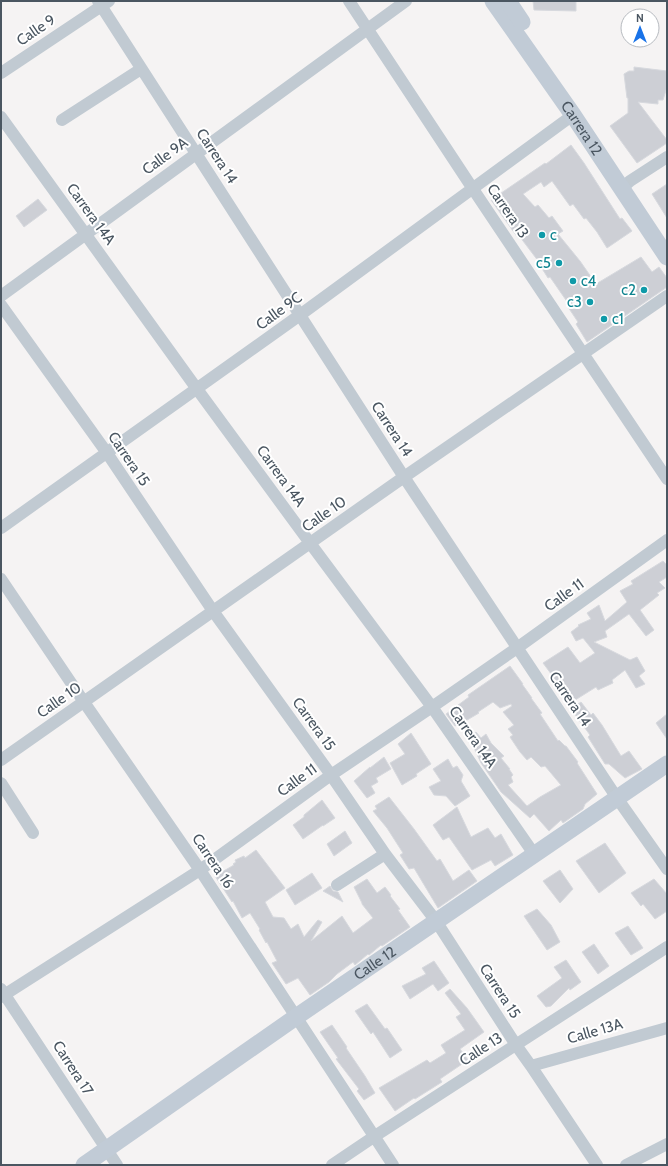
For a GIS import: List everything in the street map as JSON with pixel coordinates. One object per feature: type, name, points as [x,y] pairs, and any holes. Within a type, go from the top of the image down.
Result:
[{"type":"street","name":"Carrera 13","points":[[350,1],[473,189],[667,479]]},
{"type":"street","name":"Calle 9A","points":[[1,296],[406,1]]},
{"type":"street","name":"Carrera 12","points":[[493,1],[573,115],[625,185],[667,236]]},
{"type":"street","name":"Carrera 12","points":[[508,1],[625,185],[667,256]]},
{"type":"street","name":"Carrera 14","points":[[102,3],[141,69],[404,477],[617,798],[667,869]]},
{"type":"street","name":"Calle 9","points":[[1,73],[102,3]]},
{"type":"street","points":[[62,120],[141,69]]},
{"type":"street","name":"Calle 9C","points":[[1,528],[300,316],[573,115]]},
{"type":"street","name":"Carrera 14A","points":[[1,117],[197,389],[432,707],[534,854]]},
{"type":"street","points":[[625,185],[667,157]]},
{"type":"street","name":"Calle 10","points":[[1,760],[404,477],[667,296]]},
{"type":"street","name":"Carrera 15","points":[[1,305],[106,453],[213,611],[331,775],[385,854],[436,921],[516,1045],[597,1165]]},
{"type":"street","name":"Calle 11","points":[[2,993],[200,870],[331,775],[517,648],[667,540]]},
{"type":"street","name":"Carrera 16","points":[[1,579],[200,870],[393,1165]]},
{"type":"street","name":"Calle 12","points":[[84,1165],[296,1017],[667,764]]},
{"type":"street","points":[[1,783],[33,833]]},
{"type":"street","points":[[336,885],[385,854]]},
{"type":"street","name":"Calle 13","points":[[332,1165],[374,1136],[667,947]]},
{"type":"street","name":"Carrera 17","points":[[2,993],[118,1165]]},
{"type":"street","name":"Calle 13A","points":[[531,1066],[667,1028]]},
{"type":"street","points":[[626,1165],[667,1144]]},
{"type":"building","points":[[533,1],[576,1],[576,11],[534,10]]},
{"type":"building","points":[[634,67],[667,71],[667,87],[663,100],[658,100],[658,104],[638,102],[667,140],[667,143],[637,163],[610,126],[628,113],[628,98],[624,74],[629,71],[634,71]]},
{"type":"building","points":[[571,145],[620,219],[622,218],[632,231],[607,248],[586,218],[584,219],[573,204],[570,206],[552,181],[544,187],[541,182],[523,194],[535,207],[538,205],[549,218],[552,216],[563,231],[558,234],[596,284],[641,257],[652,272],[659,267],[667,278],[667,287],[587,342],[576,324],[578,322],[566,304],[568,303],[550,277],[548,278],[541,267],[542,266],[520,237],[518,238],[491,200],[545,163],[546,164]]},
{"type":"building","points":[[667,184],[667,218],[652,194]]},
{"type":"building","points":[[38,199],[47,210],[24,227],[16,216]]},
{"type":"building","points":[[663,561],[667,565],[667,577],[659,582],[665,588],[657,593],[659,595],[640,610],[654,630],[646,636],[629,614],[605,631],[607,637],[594,642],[630,660],[637,657],[645,671],[639,676],[645,684],[636,688],[625,670],[612,680],[613,683],[598,690],[596,687],[572,702],[543,663],[568,647],[580,663],[595,653],[583,638],[576,641],[571,632],[579,626],[578,625],[591,619],[587,613],[599,605],[605,621],[627,602],[620,591],[633,584],[631,581]]},
{"type":"building","points":[[510,666],[542,713],[540,714],[558,741],[559,740],[566,746],[578,762],[577,763],[597,794],[585,804],[583,809],[563,823],[561,820],[549,831],[534,814],[530,818],[501,792],[481,763],[469,737],[476,732],[481,738],[486,734],[491,743],[504,756],[501,758],[513,775],[511,777],[513,782],[508,785],[527,806],[561,785],[545,766],[541,767],[531,757],[527,760],[510,737],[513,735],[508,729],[514,725],[503,712],[512,706],[511,704],[500,708],[493,702],[478,712],[479,713],[455,726],[446,714],[469,697],[468,695]]},
{"type":"building","points":[[581,702],[591,715],[593,713],[602,725],[621,756],[629,751],[642,769],[625,778],[609,764],[605,764],[588,737],[590,735],[571,709]]},
{"type":"building","points":[[667,714],[667,739],[656,723]]},
{"type":"building","points":[[411,733],[431,764],[416,774],[417,776],[402,785],[390,763],[405,754],[398,744]]},
{"type":"building","points":[[384,757],[391,769],[376,778],[378,782],[371,786],[375,793],[367,798],[354,781]]},
{"type":"building","points":[[448,759],[453,768],[457,766],[463,775],[461,781],[470,796],[455,806],[446,796],[434,795],[429,787],[441,781],[433,769]]},
{"type":"building","points":[[389,797],[437,861],[440,859],[453,881],[469,870],[477,881],[438,908],[414,868],[409,869],[400,855],[403,853],[387,828],[373,811],[377,809],[375,806]]},
{"type":"building","points":[[322,800],[335,818],[303,839],[293,825]]},
{"type":"building","points":[[457,807],[471,837],[488,828],[495,838],[501,834],[513,855],[495,866],[491,860],[472,870],[449,837],[443,840],[433,825]]},
{"type":"building","points":[[345,831],[352,843],[334,856],[327,844]]},
{"type":"building","points":[[605,843],[626,873],[599,893],[576,861]]},
{"type":"building","points":[[256,850],[285,888],[265,902],[273,917],[284,918],[291,929],[298,924],[304,937],[318,920],[322,922],[311,941],[342,916],[353,933],[373,918],[362,904],[354,887],[367,879],[377,893],[385,887],[410,927],[382,946],[381,945],[355,965],[353,962],[329,982],[310,995],[298,978],[286,984],[272,963],[277,961],[250,913],[242,918],[233,901],[232,902],[215,876],[234,865],[233,864],[236,862],[235,860],[244,856],[245,858]]},
{"type":"building","points":[[560,870],[573,889],[560,903],[543,881]]},
{"type":"building","points":[[312,873],[322,888],[295,905],[286,890]]},
{"type":"building","points":[[654,879],[667,894],[667,911],[655,919],[643,904],[641,906],[631,893]]},
{"type":"building","points":[[330,886],[333,891],[338,892],[343,902],[323,891]]},
{"type":"building","points":[[537,909],[551,925],[560,942],[547,950],[524,916]]},
{"type":"building","points":[[628,926],[643,948],[631,955],[615,933]]},
{"type":"building","points":[[594,944],[609,966],[598,974],[582,952]]},
{"type":"building","points":[[566,960],[581,982],[570,990],[569,988],[551,1006],[546,1007],[537,996],[562,978],[554,967]]},
{"type":"building","points":[[434,961],[449,983],[438,991],[433,984],[410,999],[402,986],[426,974],[422,968]]},
{"type":"building","points":[[450,989],[467,1008],[484,1032],[460,1049],[468,1060],[440,1079],[442,1082],[395,1111],[379,1088],[427,1060],[430,1063],[446,1053],[441,1045],[465,1030],[456,1017],[461,1014],[445,993]]},
{"type":"building","points":[[367,1004],[385,1029],[387,1028],[402,1050],[390,1058],[373,1032],[371,1034],[355,1011]]},
{"type":"building","points":[[332,1025],[375,1093],[364,1100],[357,1091],[359,1089],[336,1059],[338,1058],[320,1032]]},
{"type":"place","name":"c","points":[[542,235]]},
{"type":"place","name":"c5","points":[[559,263]]},
{"type":"place","name":"c4","points":[[573,281]]},
{"type":"place","name":"c2","points":[[644,290]]},
{"type":"place","name":"c3","points":[[590,302]]},
{"type":"place","name":"c1","points":[[604,319]]}]
